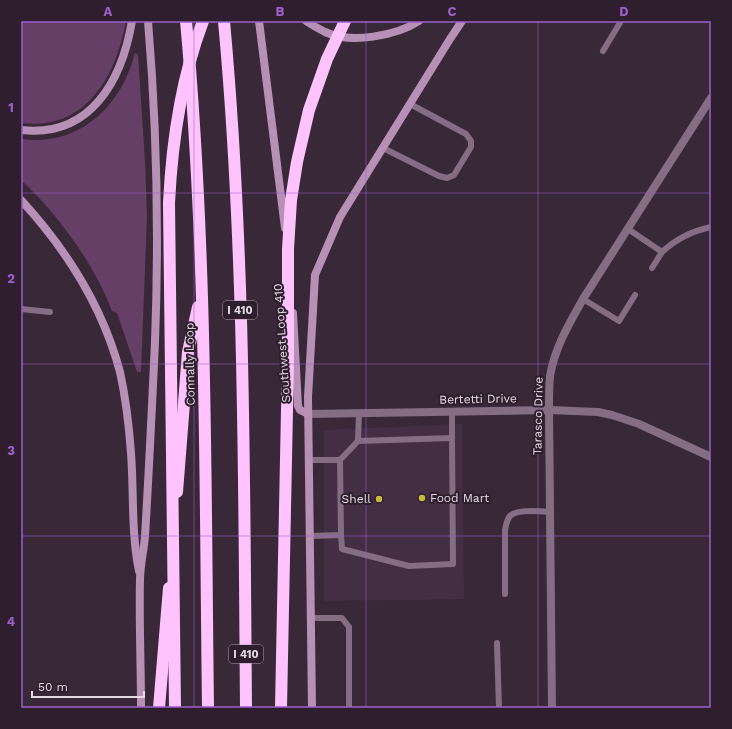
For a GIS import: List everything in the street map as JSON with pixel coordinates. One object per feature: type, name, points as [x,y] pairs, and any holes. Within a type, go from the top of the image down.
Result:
[{"type":"highway","name":"Connally Loop","points":[[186,21],[196,150],[202,287],[208,708]]},
{"type":"highway","points":[[175,708],[169,203],[172,154],[182,95],[191,56],[203,21]]},
{"type":"highway","name":"I 410","points":[[224,21],[238,239],[243,442],[246,708]]},
{"type":"highway","points":[[281,708],[288,360],[288,249],[291,200],[296,162],[309,110],[327,60],[345,21]]},
{"type":"highway","points":[[159,708],[188,352],[202,287]]},
{"type":"main road","points":[[21,130],[36,131],[58,127],[80,118],[94,106],[106,93],[120,67],[127,47],[132,21]]},
{"type":"main road","points":[[142,708],[140,578],[144,551],[150,462],[157,260],[157,192],[148,21]]},
{"type":"main road","name":"Southwest Loop 410","points":[[259,21],[291,283],[298,406],[300,410],[308,414]]},
{"type":"main road","points":[[306,21],[326,33],[351,38],[370,38],[390,33],[413,25],[419,21]]},
{"type":"main road","points":[[312,708],[308,414],[315,275],[340,217],[462,21]]},
{"type":"main road","points":[[21,200],[55,242],[79,278],[100,318],[116,360],[124,390],[129,424],[132,462],[135,552],[140,578]]},
{"type":"street","name":"Tarasco Drive","points":[[552,708],[549,410],[550,377],[555,355],[565,330],[583,299],[711,98]]},
{"type":"street","name":"Bertetti Drive","points":[[308,414],[578,410],[612,415],[639,424],[711,457]]},
{"type":"lane","points":[[603,51],[621,21]]},
{"type":"lane","points":[[383,148],[439,176],[447,178],[454,175],[471,147],[471,141],[466,134],[410,104]]},
{"type":"lane","points":[[652,268],[662,252],[669,246],[690,233],[711,227]]},
{"type":"lane","points":[[628,229],[662,252]]},
{"type":"lane","points":[[583,299],[619,321],[635,295]]},
{"type":"lane","points":[[21,309],[50,312]]},
{"type":"lane","points":[[358,413],[358,441],[340,460],[342,549],[410,566],[453,564],[452,411]]},
{"type":"lane","points":[[358,441],[452,438]]},
{"type":"lane","points":[[309,460],[340,460]]},
{"type":"lane","points":[[505,594],[505,530],[507,521],[512,515],[523,511],[550,512]]},
{"type":"lane","points":[[310,536],[341,535]]},
{"type":"lane","points":[[311,618],[342,618],[349,627],[349,708]]},
{"type":"lane","points":[[497,643],[499,708]]},
{"type":"shaded area","points":[[21,21],[126,21],[115,61],[106,80],[94,96],[80,109],[63,118],[44,123],[21,123]]},
{"type":"shaded area","points":[[135,53],[138,55],[147,216],[141,372],[137,372],[117,313],[112,311],[96,276],[85,258],[74,241],[48,208],[21,180],[21,139],[42,140],[61,137],[79,130],[94,119],[108,106],[119,90],[128,73]]},
{"type":"shaded area","points":[[462,424],[464,599],[324,601],[324,430]]},
{"type":"place","name":"Food Mart","points":[[422,498]]},
{"type":"place","name":"Shell","points":[[379,499]]}]
